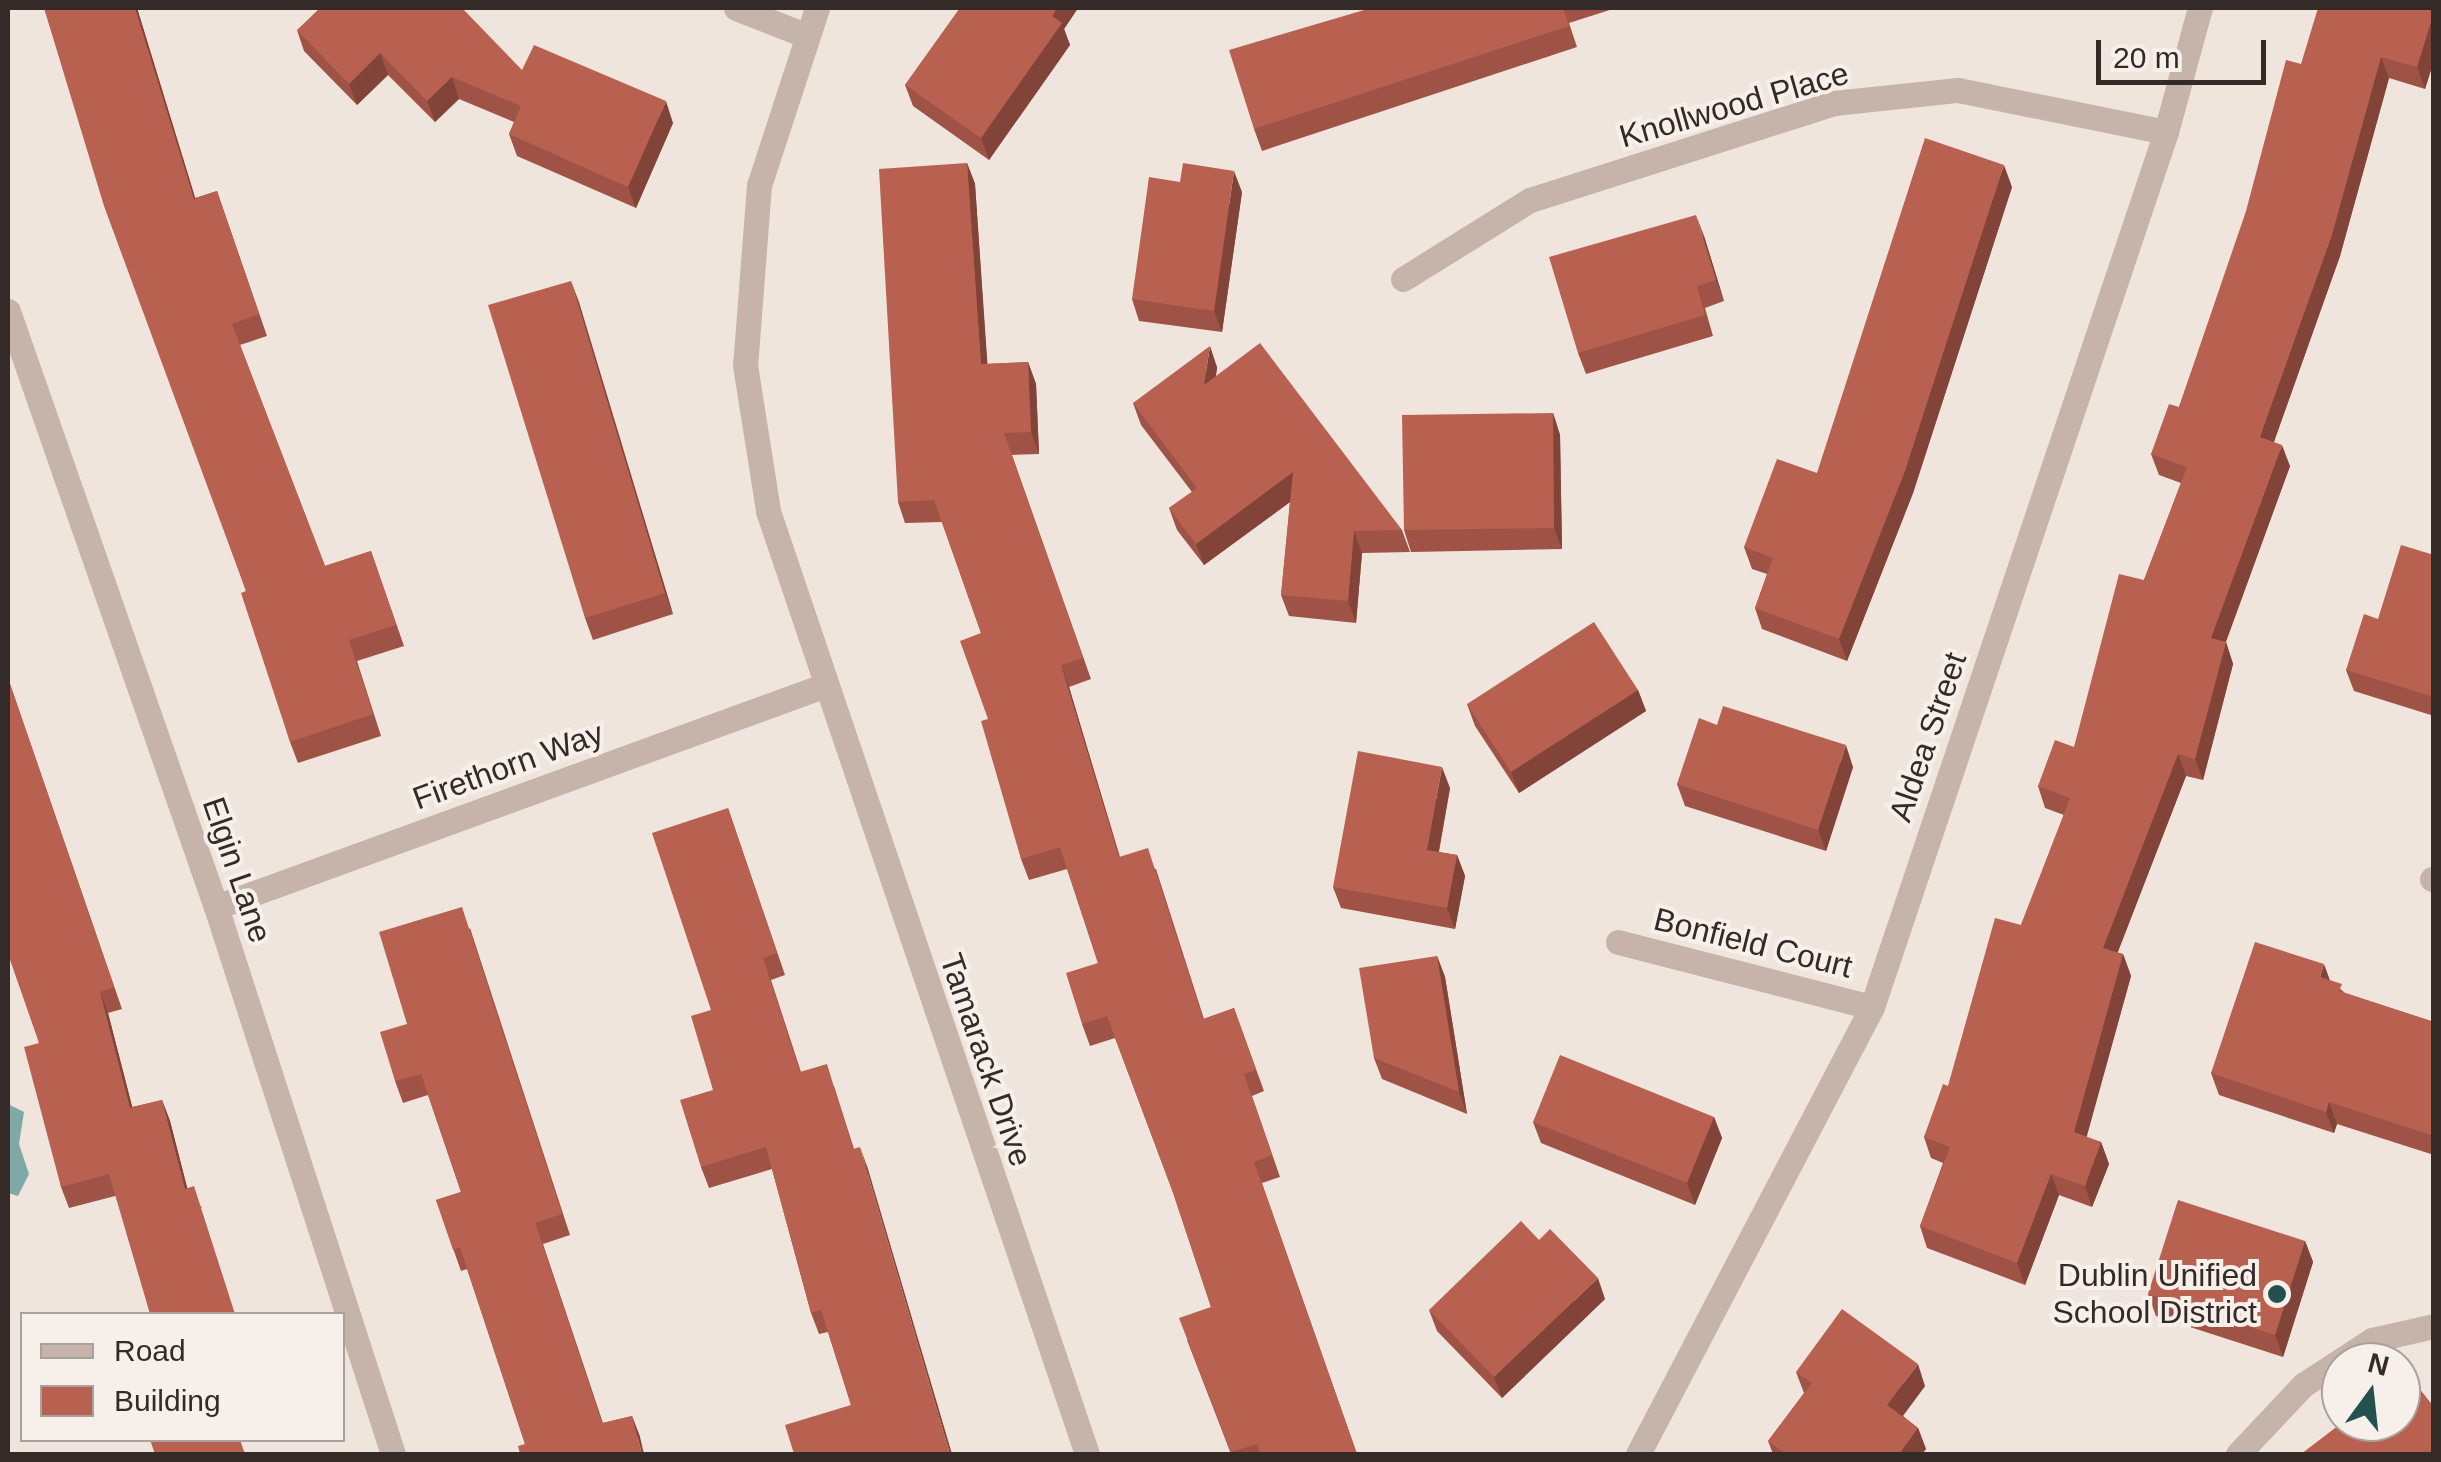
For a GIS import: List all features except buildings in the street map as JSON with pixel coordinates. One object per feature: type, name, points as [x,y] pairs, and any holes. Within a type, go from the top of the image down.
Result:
[{"type":"street","points":[[736,8],[804,35]]},
{"type":"street","name":"Tamarack Drive","points":[[817,8],[804,35],[759,185],[745,365],[768,511],[823,686],[1087,1454]]},
{"type":"street","name":"Aldea Street","points":[[1638,1454],[1872,1007],[2166,132],[2200,8]]},
{"type":"street","name":"Knollwood Place","points":[[1403,280],[1530,200],[1834,104],[1958,90],[2166,132]]},
{"type":"street","name":"Elgin Lane","points":[[8,311],[216,907],[393,1454]]},
{"type":"street","name":"Firethorn Way","points":[[216,907],[823,686]]},
{"type":"street","name":"Bonfield Court","points":[[1618,942],[1872,1007]]},
{"type":"street","points":[[2238,1454],[2316,1376],[2372,1340],[2434,1326]]},
{"type":"water","points":[[8,1104],[24,1112],[19,1144],[29,1174],[18,1196],[8,1193]]},
{"type":"place","name":"Dublin Unified School District","points":[[2277,1294]]}]
